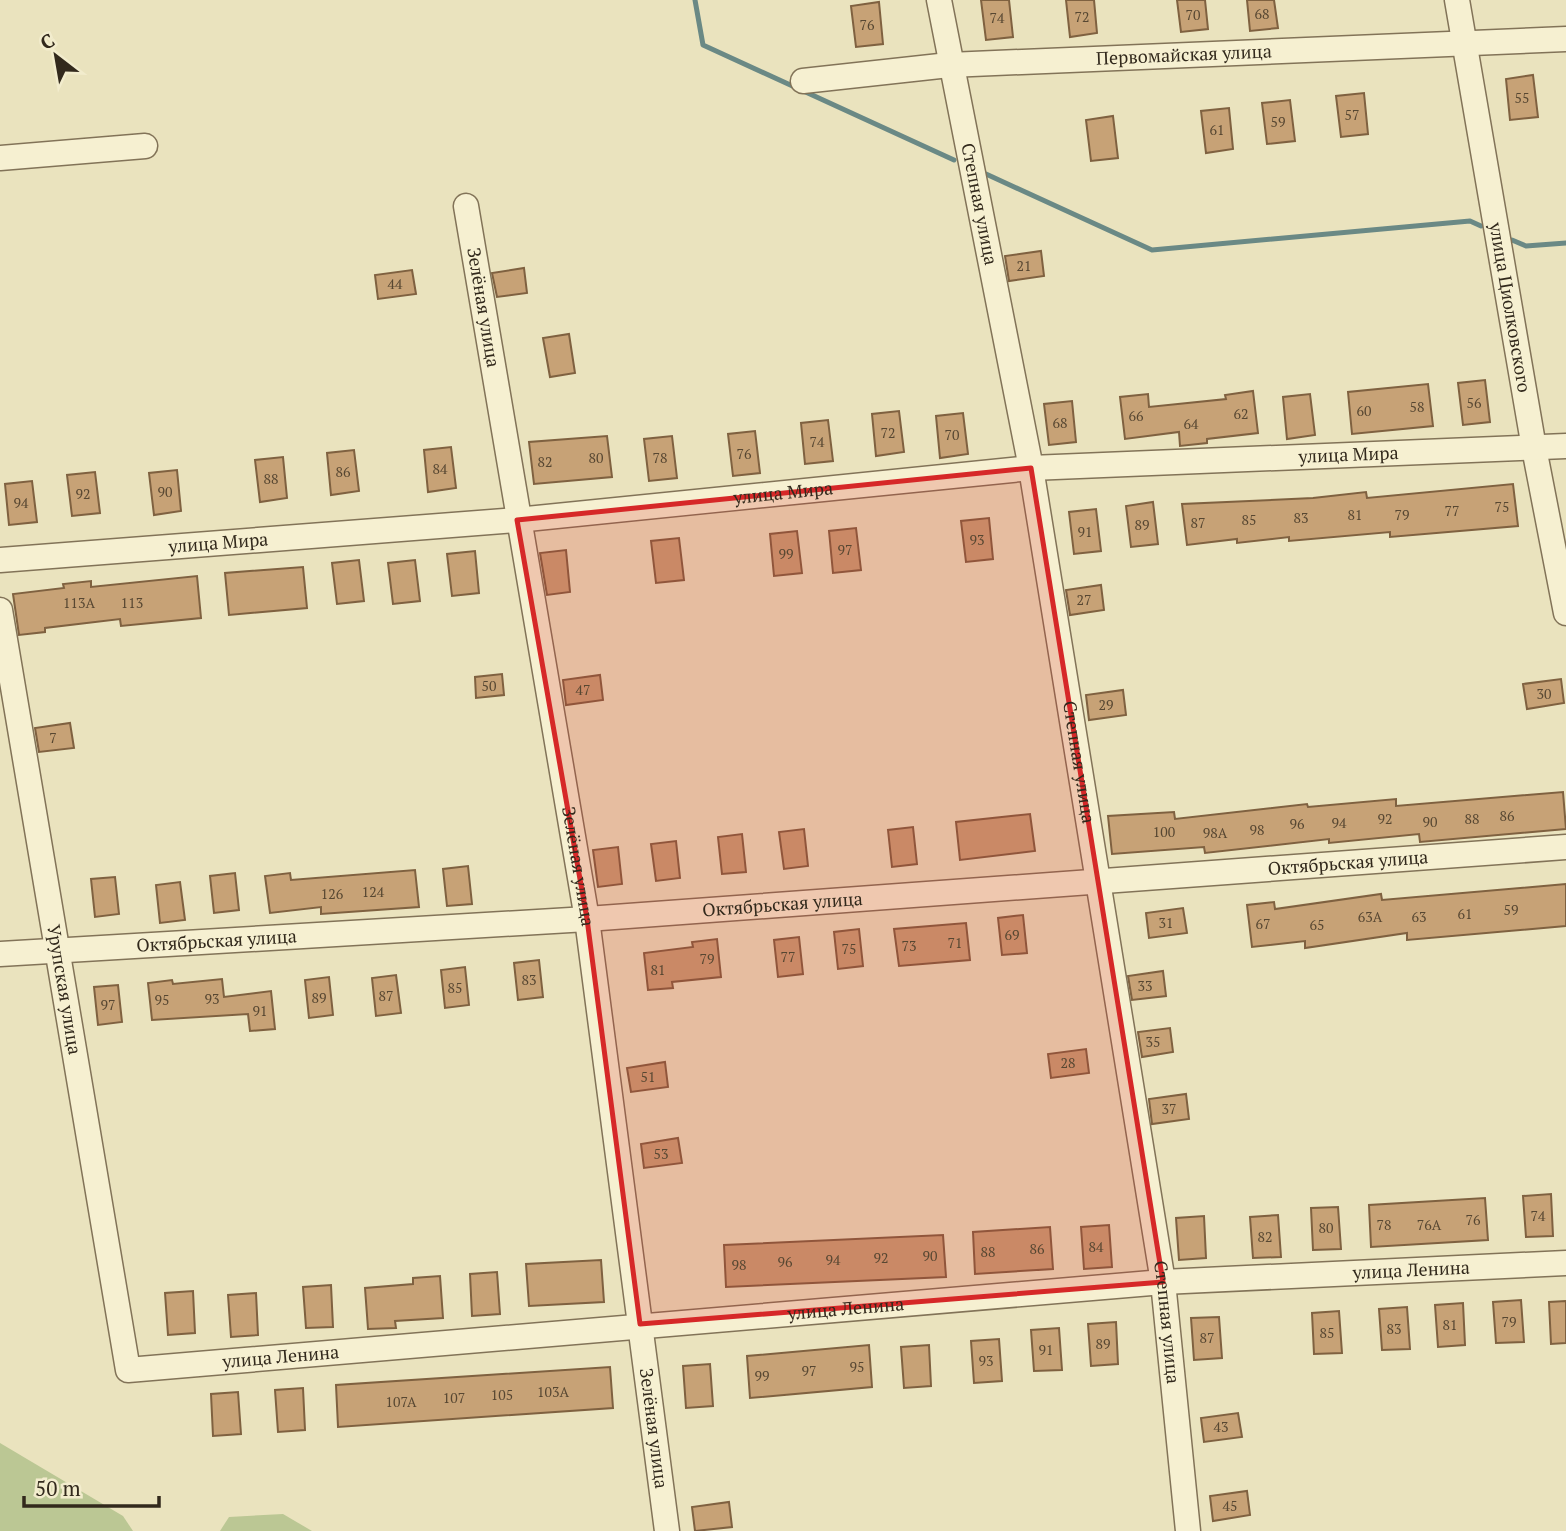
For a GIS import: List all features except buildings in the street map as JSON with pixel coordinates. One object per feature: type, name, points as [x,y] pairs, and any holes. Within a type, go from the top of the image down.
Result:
[{"type":"street","name":"Степная улица","points":[[939,0],[949,65],[1031,468],[1163,1282],[1188,1531]]},
{"type":"street","name":"улица Циолковского","points":[[1457,0],[1534,448],[1566,612]]},
{"type":"street","name":"Первомайская улица","points":[[803,80],[949,65],[1566,39]]},
{"type":"street","points":[[0,158],[145,146]]},
{"type":"street","name":"Зелёная улица","points":[[466,206],[517,520],[587,919],[667,1531]]},
{"type":"street","name":"улица Мира","points":[[0,560],[517,520],[1031,468],[1566,446]]},
{"type":"street","name":"Урупская улица","points":[[0,610],[128,1370]]},
{"type":"street","name":"Октябрьская улица","points":[[0,954],[587,919],[1566,847]]},
{"type":"street","name":"улица Ленина","points":[[128,1370],[640,1324],[1163,1282],[1566,1263]]},
{"type":"highlighted area","points":[[1031,468],[1163,1282],[640,1324],[587,919],[517,520]]},
{"type":"green space","points":[[0,1443],[123,1516],[133,1531],[0,1531]]},
{"type":"green space","points":[[283,1514],[312,1531],[220,1531],[229,1517]]},
{"type":"waterway","points":[[695,0],[703,45],[954,160]]},
{"type":"waterway","points":[[986,174],[1152,250],[1470,221],[1481,226]]},
{"type":"waterway","points":[[1512,240],[1526,246],[1566,243]]}]
